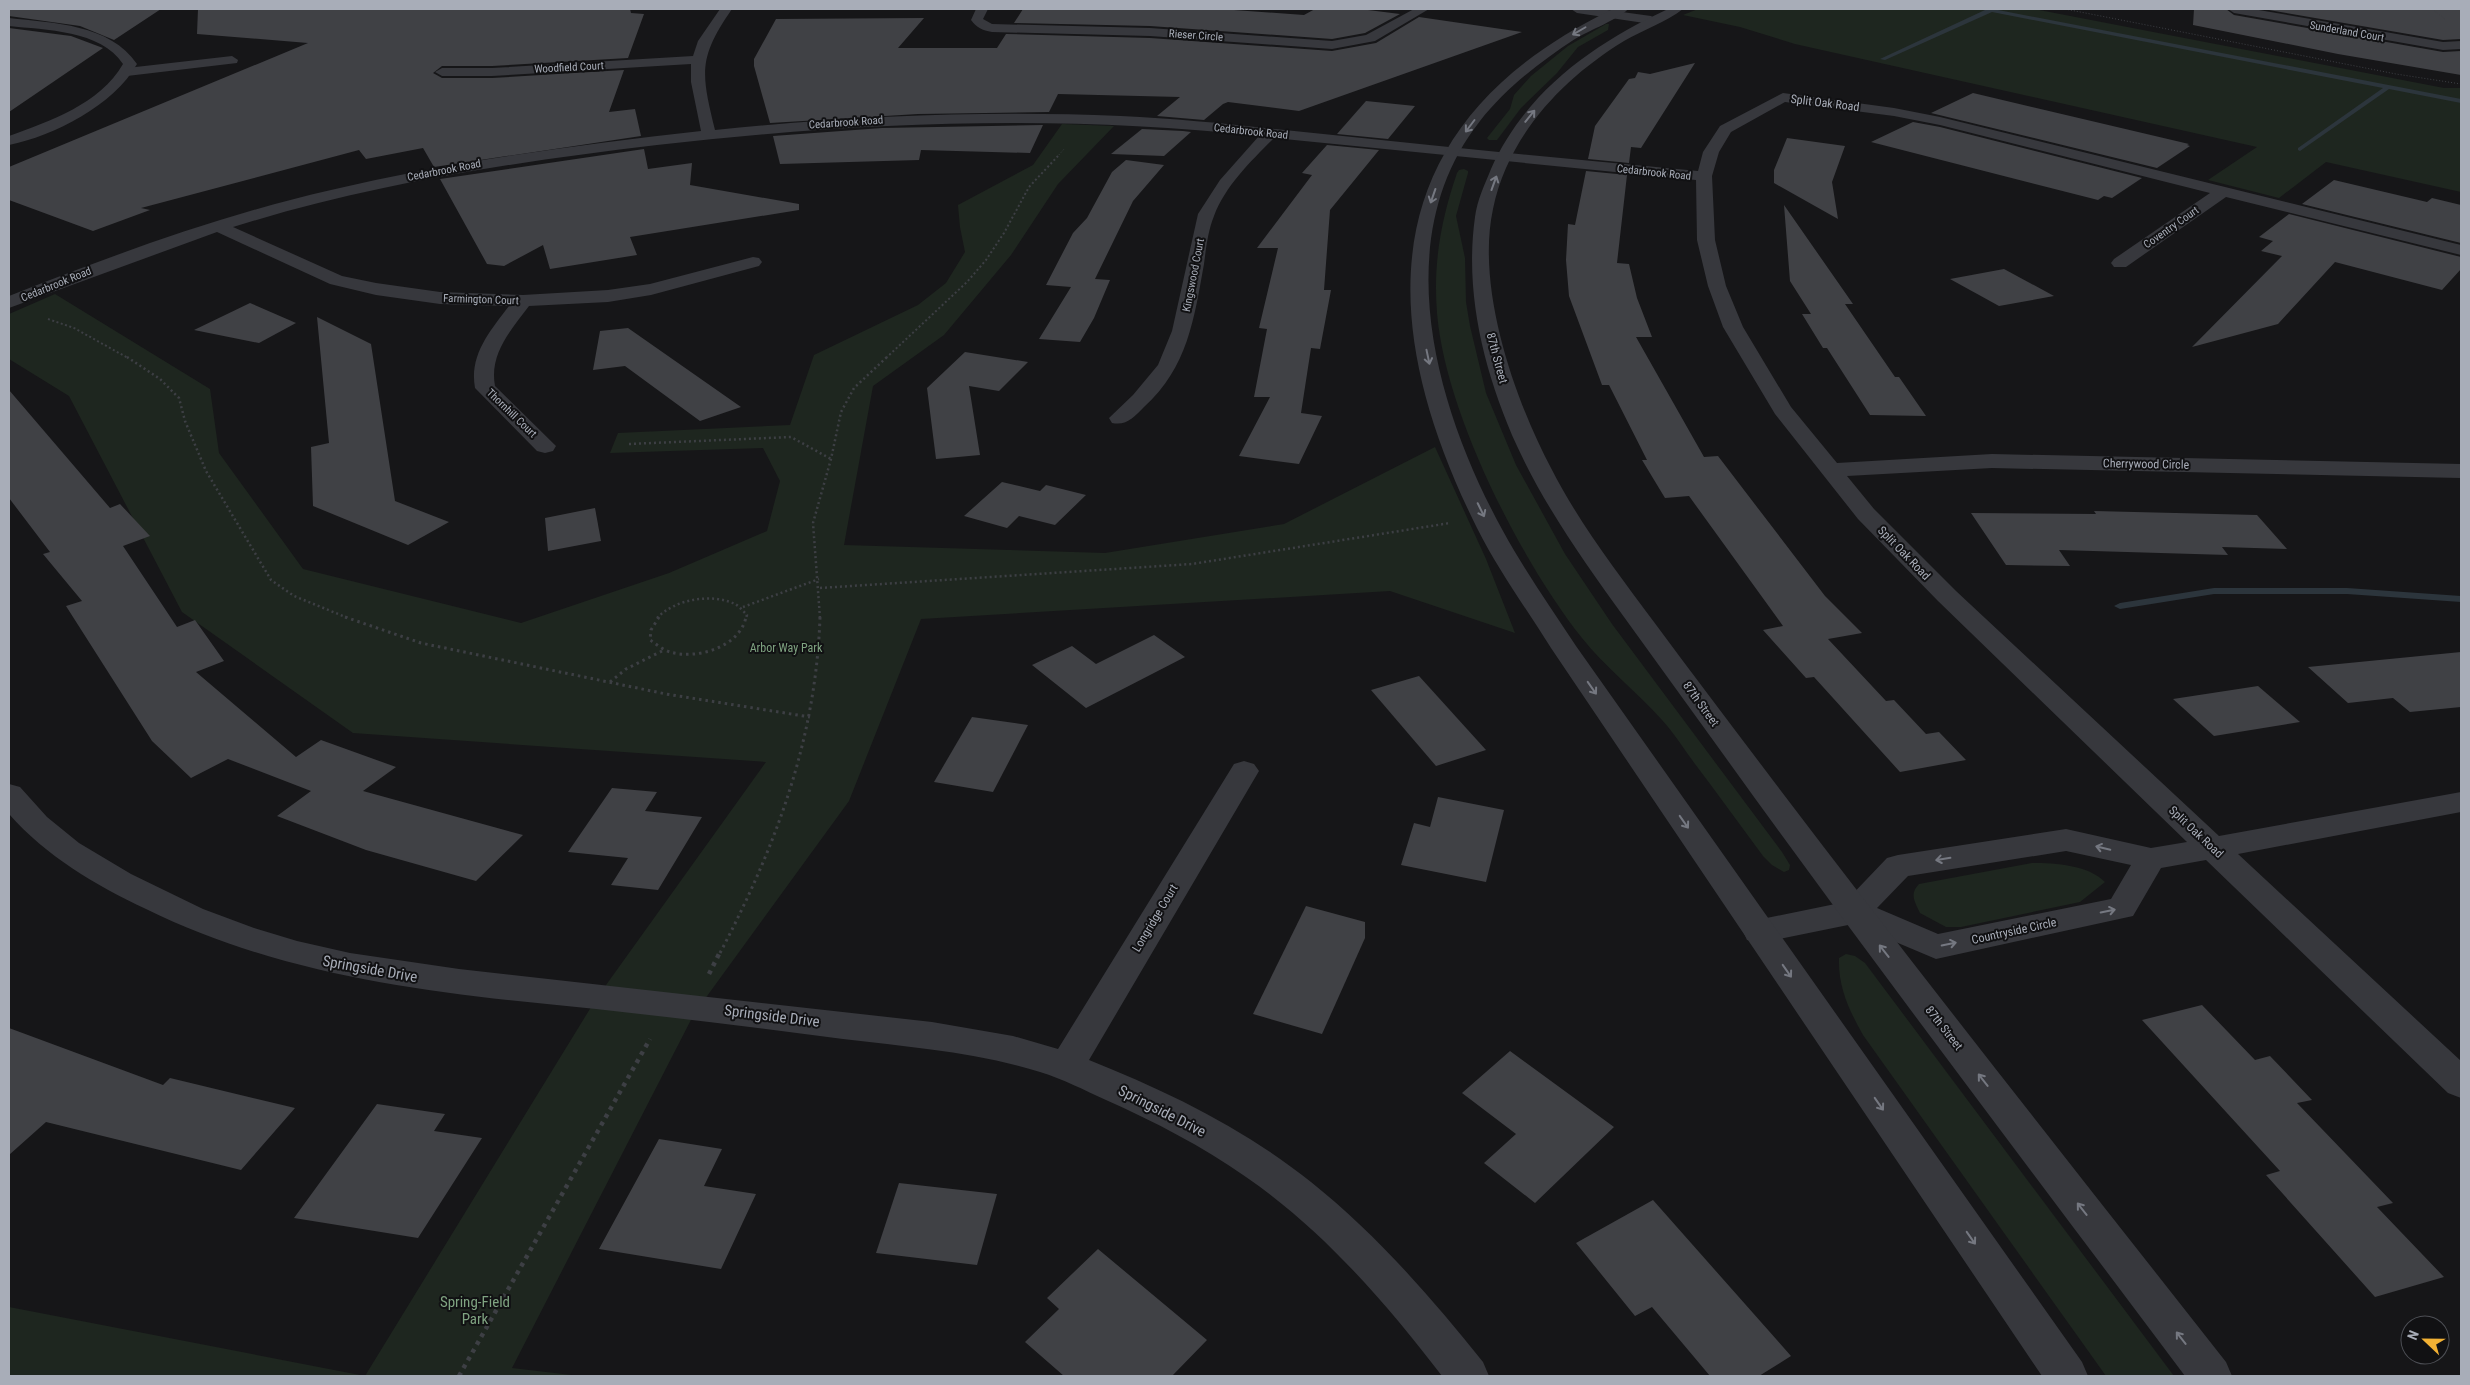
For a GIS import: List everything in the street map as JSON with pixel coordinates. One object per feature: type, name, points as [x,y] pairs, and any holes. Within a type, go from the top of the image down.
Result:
[{"type":"street","points":[[709,134],[696,78],[697,60],[708,34],[726,9]]},
{"type":"street","name":"Rieser Circle","points":[[982,9],[976,20],[984,26],[992,28],[1158,33],[1315,45],[1348,44],[1370,38],[1423,9]]},
{"type":"street","points":[[1577,9],[1617,11],[1650,20]]},
{"type":"street","name":"87th Street","points":[[1677,9],[1650,20],[1612,41],[1580,64],[1547,96],[1510,144],[1503,157],[1483,212],[1481,253],[1482,288],[1491,342],[1507,394],[1528,446],[1564,516],[1855,912],[2211,1376]]},
{"type":"street","name":"Sunderland Court","points":[[2234,9],[2366,34],[2443,46],[2461,45]]},
{"type":"street","points":[[1617,11],[1568,38],[1536,59],[1501,90],[1473,122],[1444,165],[1430,205],[1422,240],[1419,278],[1426,353],[1438,400],[1456,453],[1482,512],[1564,648],[2067,1376]]},
{"type":"street","points":[[9,22],[70,31],[108,43],[128,56],[130,64],[127,72],[116,84],[86,106],[9,141]]},
{"type":"street","name":"Woodfield Court","points":[[442,72],[492,72],[697,60]]},
{"type":"street","name":"Split Oak Road","points":[[2223,191],[1908,114],[1783,97],[1724,129],[1711,152],[1704,176],[1706,240],[1717,286],[1734,327],[1782,410],[1866,514],[1947,596],[2461,1083]]},
{"type":"street","name":"Cedarbrook Road","points":[[9,302],[92,269],[218,226],[338,192],[437,172],[548,153],[709,134],[858,121],[1001,116],[1157,122],[1704,176]]},
{"type":"street","name":"Kingswood Court","points":[[1120,418],[1145,398],[1174,358],[1182,335],[1207,212],[1257,146],[1270,133]]},
{"type":"street","points":[[2223,191],[2461,250]]},
{"type":"street","name":"Coventry Court","points":[[2120,263],[2223,191]]},
{"type":"street","name":"Farmington Court","points":[[218,226],[336,280],[408,295],[523,300],[608,296],[651,289],[753,262]]},
{"type":"street","name":"Thornhill Court","points":[[523,300],[489,352],[483,364],[482,377],[485,388],[545,446]]},
{"type":"street","name":"Cherrywood Circle","points":[[1831,470],[1992,461],[2461,471]]},
{"type":"street","name":"Longridge Court","points":[[1067,1066],[1244,771]]},
{"type":"street","name":"Springside Drive","points":[[9,794],[26,816],[47,836],[108,877],[184,916],[229,934],[307,958],[412,978],[680,1005],[920,1034],[1005,1048],[1067,1066],[1167,1110],[1230,1146],[1265,1170],[1333,1225],[1426,1321],[1468,1376]]},
{"type":"street","points":[[1759,930],[1855,912],[1898,866],[2066,840],[2150,859],[2461,802]]},
{"type":"street","name":"Countryside Circle","points":[[1855,912],[1936,947],[2122,908],[2150,859]]},
{"type":"lane","points":[[127,72],[232,60]]},
{"type":"path","points":[[2065,9],[2396,74],[2461,84]]},
{"type":"path","points":[[705,981],[760,870],[779,824],[798,765],[810,717],[818,656],[820,588],[812,543],[813,523],[831,459],[841,412],[854,388],[967,282],[1004,233],[1029,188],[1068,145]]},
{"type":"path","points":[[39,316],[74,328],[122,354],[160,379],[179,398],[185,421],[206,471],[271,580],[294,596],[362,624],[421,643],[609,682],[810,717]]},
{"type":"path","points":[[629,444],[791,437],[831,459]]},
{"type":"path","points":[[820,588],[1192,564],[1451,523]]},
{"type":"path","points":[[743,607],[748,621],[743,632],[719,648],[701,653],[682,654],[663,651],[650,640],[649,631],[654,620],[664,612],[692,600],[709,598],[724,600],[743,607],[819,579]]},
{"type":"path","points":[[609,682],[626,669],[663,651]]},
{"type":"path","points":[[459,1376],[654,1034]]},
{"type":"green space","points":[[1698,9],[2034,9],[2444,88],[2461,88],[2461,192],[2326,162],[2279,198],[2208,180],[2257,147],[1795,44],[1740,27],[1683,15]]},
{"type":"green space","points":[[1609,24],[1608,30],[1578,47],[1557,73],[1521,108],[1497,140],[1489,140],[1487,138],[1510,109],[1514,95],[1531,76],[1568,46]]},
{"type":"green space","name":"Arbor Way Park","points":[[1062,124],[1114,126],[1058,184],[1011,255],[944,335],[873,386],[844,545],[1105,553],[1284,524],[1435,447],[1486,559],[1515,633],[1390,591],[921,619],[849,801],[694,1014],[512,1368],[580,1376],[365,1376],[596,999],[766,762],[353,733],[182,612],[69,396],[9,359],[9,314],[55,294],[210,389],[219,453],[303,569],[521,623],[669,573],[767,531],[780,481],[763,448],[610,453],[618,433],[790,425],[814,355],[918,305],[946,283],[965,252],[958,205],[1033,165]]},
{"type":"green space","points":[[1464,169],[1468,173],[1456,216],[1465,258],[1466,302],[1470,326],[1486,393],[1516,465],[1565,554],[1612,624],[1782,852],[1790,865],[1789,870],[1784,872],[1772,865],[1763,856],[1666,725],[1582,638],[1558,606],[1534,568],[1489,483],[1454,395],[1443,352],[1437,313],[1437,259],[1443,225],[1457,173],[1459,170]]},
{"type":"green space","points":[[2032,863],[2071,866],[2090,872],[2105,882],[2080,902],[1961,927],[1946,927],[1920,913],[1915,902],[1914,891],[1919,884]]},
{"type":"green space","points":[[1846,954],[1855,956],[1865,963],[2174,1376],[2106,1376],[1863,1035],[1842,989],[1839,958]]},
{"type":"green space","points":[[9,1307],[365,1376],[9,1376]]},
{"type":"building","points":[[9,9],[161,9],[114,40],[80,26],[9,16]]},
{"type":"building","points":[[198,9],[630,9],[631,13],[644,14],[628,58],[492,66],[442,66],[433,73],[442,78],[492,78],[624,70],[609,112],[635,109],[641,136],[434,167],[423,148],[366,159],[359,150],[141,208],[150,210],[93,231],[9,200],[9,167],[308,43],[197,34]]},
{"type":"building","points":[[1023,9],[1220,9],[1304,15],[1315,9],[1360,9],[1400,14],[1365,33],[1332,39],[1150,26],[1014,23]]},
{"type":"building","points":[[2194,9],[2226,9],[2234,15],[2443,52],[2461,51],[2461,75],[2338,54],[2193,25]]},
{"type":"building","points":[[2263,9],[2461,9],[2461,39],[2443,40]]},
{"type":"building","points":[[1419,17],[1522,32],[1299,111],[1228,102],[1204,120],[1157,116],[1180,97],[1058,94],[1049,112],[918,114],[770,123],[754,66],[754,59],[776,19],[924,18],[898,48],[997,48],[1006,34],[1150,38],[1332,51],[1376,43]]},
{"type":"building","points":[[9,28],[71,36],[103,48],[9,112]]},
{"type":"building","points":[[1695,63],[1641,148],[1631,147],[1629,163],[1588,159],[1595,126],[1629,79],[1635,78],[1638,72],[1650,74]]},
{"type":"building","points":[[1973,93],[2189,144],[2187,145],[2190,146],[2157,168],[1931,113]]},
{"type":"building","points":[[1366,101],[1415,106],[1388,139],[1337,134]]},
{"type":"building","points":[[1913,122],[1940,127],[2142,178],[2112,198],[2104,196],[2098,200],[1871,142]]},
{"type":"building","points":[[1043,125],[1030,153],[921,150],[919,160],[780,164],[773,136],[882,128]]},
{"type":"building","points":[[1142,129],[1191,132],[1164,156],[1111,154]]},
{"type":"building","points":[[1787,138],[1845,146],[1832,182],[1838,219],[1774,183],[1774,170]]},
{"type":"building","points":[[1327,145],[1379,150],[1330,210],[1324,290],[1331,290],[1320,349],[1311,348],[1301,413],[1322,416],[1299,464],[1239,456],[1270,397],[1254,397],[1267,329],[1259,328],[1278,248],[1257,248],[1312,175],[1302,173]]},
{"type":"building","points":[[644,149],[648,169],[692,163],[690,185],[799,204],[799,210],[630,237],[637,255],[550,269],[543,245],[504,266],[487,264],[440,179]]},
{"type":"building","points":[[1126,160],[1164,165],[1133,201],[1095,279],[1110,280],[1094,318],[1080,342],[1039,339],[1071,287],[1046,285],[1073,233],[1087,218],[1112,172]]},
{"type":"building","points":[[1586,171],[1627,175],[1617,263],[1629,264],[1637,298],[1652,337],[1636,337],[1704,457],[1718,456],[1825,596],[1862,633],[1828,639],[1886,701],[1894,700],[1926,734],[1939,732],[1966,760],[1900,772],[1814,677],[1806,678],[1763,630],[1783,626],[1689,496],[1665,498],[1642,460],[1647,460],[1609,385],[1602,385],[1569,296],[1566,260],[1568,224],[1575,225]]},
{"type":"building","points":[[2334,180],[2427,202],[2432,198],[2461,205],[2461,243],[2302,204]]},
{"type":"building","points":[[1784,205],[1853,304],[1845,304],[1895,377],[1899,377],[1926,416],[1870,415],[1827,348],[1823,348],[1802,314],[1811,314],[1790,281]]},
{"type":"building","points":[[2289,214],[2461,257],[2461,269],[2442,290],[2335,262],[2278,324],[2192,347],[2282,256],[2261,251],[2273,241],[2259,237]]},
{"type":"building","points":[[2004,269],[2054,296],[1999,306],[1950,279]]},
{"type":"building","points":[[250,303],[296,323],[259,343],[194,330]]},
{"type":"building","points":[[317,317],[371,344],[395,501],[449,522],[408,545],[313,506],[311,447],[329,443]]},
{"type":"building","points":[[628,328],[741,407],[700,421],[625,366],[593,370],[600,331]]},
{"type":"building","points":[[965,352],[1028,362],[999,391],[969,386],[980,455],[936,459],[927,388]]},
{"type":"building","points":[[9,390],[110,508],[120,504],[150,536],[123,546],[177,627],[195,620],[224,661],[196,672],[296,757],[321,740],[396,767],[363,791],[523,835],[476,881],[366,850],[277,816],[311,791],[228,759],[191,778],[152,741],[66,606],[82,601],[43,554],[50,552],[9,498]]},
{"type":"building","points":[[1002,482],[1040,491],[1046,485],[1086,495],[1055,525],[1019,516],[1007,528],[964,516]]},
{"type":"building","points":[[595,508],[601,541],[548,551],[545,518]]},
{"type":"building","points":[[2094,511],[2257,515],[2287,549],[2222,547],[2228,555],[2059,550],[2070,566],[2006,565],[1971,513],[2096,514]]},
{"type":"building","points":[[1154,635],[1185,657],[1086,708],[1032,665],[1072,646],[1096,664]]},
{"type":"building","points":[[2461,652],[2461,707],[2410,712],[2393,698],[2348,703],[2308,667]]},
{"type":"building","points":[[1419,676],[1486,750],[1436,766],[1371,690]]},
{"type":"building","points":[[2258,686],[2300,722],[2214,736],[2173,699]]},
{"type":"building","points":[[972,717],[1028,725],[993,792],[934,782]]},
{"type":"building","points":[[612,788],[657,792],[645,811],[702,817],[658,890],[611,885],[628,858],[568,852]]},
{"type":"building","points":[[1438,797],[1504,810],[1486,882],[1401,865],[1414,823],[1430,827]]},
{"type":"building","points":[[1306,906],[1365,922],[1365,938],[1322,1034],[1253,1014]]},
{"type":"building","points":[[2202,1005],[2255,1060],[2270,1056],[2312,1100],[2297,1103],[2393,1203],[2377,1207],[2444,1277],[2375,1297],[2266,1175],[2280,1171],[2142,1020]]},
{"type":"building","points":[[9,1028],[163,1085],[170,1078],[295,1108],[241,1170],[46,1122],[9,1155]]},
{"type":"building","points":[[1510,1051],[1614,1127],[1535,1203],[1484,1163],[1516,1134],[1462,1093]]},
{"type":"building","points":[[377,1104],[445,1114],[434,1131],[482,1138],[418,1238],[294,1218]]},
{"type":"building","points":[[659,1139],[722,1149],[704,1186],[756,1194],[721,1269],[599,1249]]},
{"type":"building","points":[[899,1183],[997,1194],[977,1265],[876,1253]]},
{"type":"building","points":[[1653,1200],[1791,1356],[1759,1376],[1710,1376],[1652,1307],[1635,1316],[1576,1243]]},
{"type":"building","points":[[1098,1249],[1207,1340],[1172,1376],[1064,1376],[1025,1342],[1059,1309],[1047,1298]]},
{"type":"waterway","points":[[1986,9],[2461,101]]},
{"type":"waterway","points":[[1883,59],[1991,10]]},
{"type":"waterway","points":[[2300,149],[2388,87]]},
{"type":"waterway","points":[[2120,606],[2214,591],[2347,591],[2461,599]]},
{"type":"park label","name":"Spring-Field Park","points":[[475,1310]]}]
